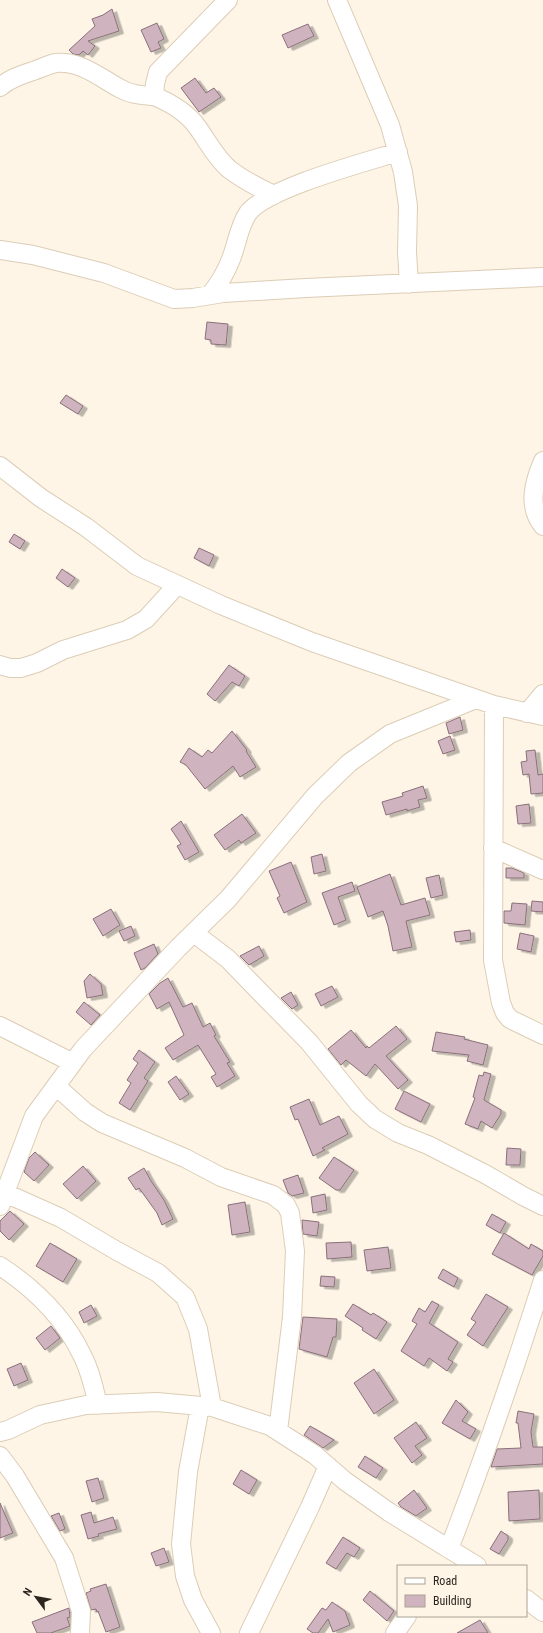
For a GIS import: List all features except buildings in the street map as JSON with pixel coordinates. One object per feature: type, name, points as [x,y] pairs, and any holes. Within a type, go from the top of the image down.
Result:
[{"type":"street","points":[[154,96],[154,84],[158,72],[228,0]]},
{"type":"street","points":[[338,0],[390,125],[398,152],[403,172],[408,206],[407,252],[409,284]]},
{"type":"street","points":[[0,87],[7,81],[56,63],[75,65],[93,72],[130,93],[154,96],[178,107],[197,127],[208,144],[229,169],[255,186],[274,195]]},
{"type":"street","points":[[210,296],[226,271],[241,228],[249,212],[274,195],[343,169],[398,152]]},
{"type":"street","points":[[0,250],[33,255],[104,273],[174,299],[210,296],[223,293],[306,288],[543,277]]},
{"type":"street","points":[[543,461],[536,478],[532,501],[538,520],[543,526]]},
{"type":"street","points":[[3,474],[86,527],[137,566],[221,605],[312,642],[494,705],[535,715],[543,694]]},
{"type":"street","points":[[0,665],[10,668],[21,668],[37,663],[70,648],[127,630],[146,618],[177,585]]},
{"type":"street","points":[[211,1633],[193,1600],[185,1576],[181,1544],[188,1472],[206,1406],[198,1329],[185,1297],[158,1273],[61,1218],[3,1199],[34,1116],[83,1049],[228,899],[315,796],[348,763],[390,734],[476,699]]},
{"type":"street","points":[[494,705],[493,960],[501,1003],[505,1013],[510,1019],[543,1035]]},
{"type":"street","points":[[493,848],[543,870]]},
{"type":"street","points":[[194,933],[228,959],[309,1042],[359,1104],[375,1119],[398,1133],[478,1170],[543,1206]]},
{"type":"street","points":[[0,1026],[73,1063]]},
{"type":"street","points":[[56,1086],[80,1108],[102,1123],[185,1158],[221,1177],[273,1195],[286,1205],[290,1213],[295,1251],[292,1317],[278,1431]]},
{"type":"street","points":[[0,1266],[39,1296],[62,1320],[83,1356],[98,1405]]},
{"type":"street","points":[[452,1556],[473,1488],[523,1344],[543,1280]]},
{"type":"street","points":[[0,1432],[8,1430],[40,1415],[86,1405],[157,1402],[206,1406],[270,1426],[315,1455],[345,1481],[452,1556],[474,1565]]},
{"type":"street","points":[[0,1456],[15,1476],[64,1558],[80,1611],[80,1633]]},
{"type":"street","points":[[248,1633],[310,1507],[328,1466]]},
{"type":"street","points":[[527,1600],[543,1612]]},
{"type":"street","points":[[395,1633],[406,1617]]}]
